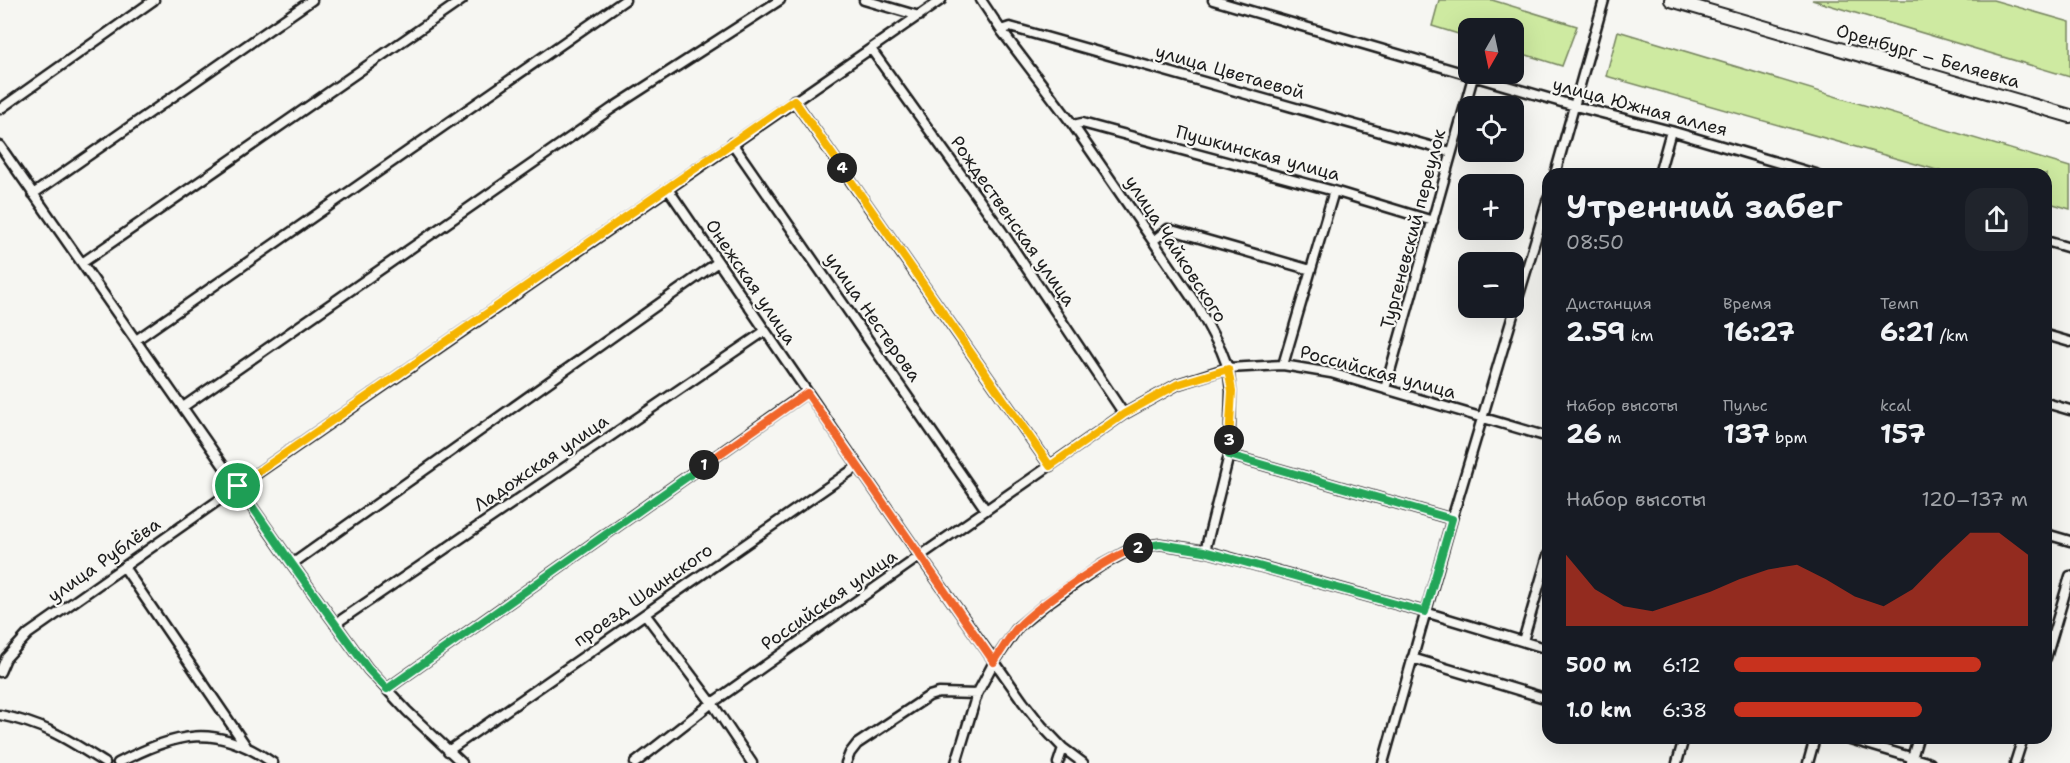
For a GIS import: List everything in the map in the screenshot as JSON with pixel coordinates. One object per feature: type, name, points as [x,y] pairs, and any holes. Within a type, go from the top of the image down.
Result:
[{"type":"main road","name":"Оренбург – Беляевка","points":[[1671,0],[2070,116]]},
{"type":"street","points":[[0,109],[154,0]]},
{"type":"street","points":[[33,194],[312,0]]},
{"type":"street","points":[[82,263],[462,0]]},
{"type":"street","points":[[136,340],[625,0]]},
{"type":"street","points":[[183,407],[611,109],[780,0]]},
{"type":"street","points":[[864,0],[919,16]]},
{"type":"street","name":"улица Рублёва","points":[[0,672],[6,658],[28,634],[941,0]]},
{"type":"street","name":"улица Чайковского","points":[[981,0],[1072,124],[1198,307],[1228,369],[1232,391],[1229,455],[1204,551]]},
{"type":"street","name":"улица Южная аллея","points":[[1213,0],[1458,73]]},
{"type":"street","points":[[1557,168],[1604,0]]},
{"type":"street","name":"улица Цветаевой","points":[[1001,30],[1010,27],[1451,152]]},
{"type":"street","name":"Рождественская улица","points":[[871,49],[1001,230],[1124,414]]},
{"type":"street","name":"Тургеневский переулок","points":[[1385,389],[1471,84]]},
{"type":"street","name":"улица Южная аллея","points":[[1498,84],[1796,168]]},
{"type":"street","points":[[794,100],[1050,466]]},
{"type":"street","name":"Пушкинская улица","points":[[1072,124],[1082,123],[1334,191],[1433,221]]},
{"type":"street","points":[[1661,168],[1671,131]]},
{"type":"street","name":"улица Нестерова","points":[[732,143],[986,510]]},
{"type":"street","points":[[0,146],[368,669],[462,763]]},
{"type":"street","name":"Онежская улица","points":[[668,189],[994,662],[1042,726],[1063,748],[1083,763]]},
{"type":"street","points":[[1283,365],[1334,191]]},
{"type":"street","points":[[1383,763],[1452,519],[1542,219]]},
{"type":"street","points":[[1153,241],[1168,228],[1311,270]]},
{"type":"street","points":[[2052,243],[2070,248]]},
{"type":"street","points":[[292,564],[718,262]]},
{"type":"street","name":"Ладожская улица","points":[[335,624],[765,331]]},
{"type":"street","points":[[2052,337],[2070,342]]},
{"type":"street","name":"Российская улица","points":[[635,763],[712,703],[920,556],[1124,414],[1178,384],[1228,369],[1283,365],[1331,373],[1542,435]]},
{"type":"street","points":[[387,689],[807,393]]},
{"type":"street","points":[[2052,405],[2070,410]]},
{"type":"street","points":[[1229,455],[1452,519]]},
{"type":"street","name":"проезд Шаинского","points":[[448,751],[858,466]]},
{"type":"street","points":[[2052,536],[2070,541]]},
{"type":"street","points":[[956,763],[977,694],[994,662],[1018,627],[1046,604],[1133,548],[1160,544],[1204,551],[1542,647]]},
{"type":"street","points":[[124,567],[246,746]]},
{"type":"street","points":[[1523,641],[1542,576]]},
{"type":"street","points":[[2052,638],[2070,576]]},
{"type":"street","points":[[645,614],[712,703],[752,763]]},
{"type":"street","points":[[1412,658],[1542,697]]},
{"type":"street","points":[[846,763],[857,744],[929,696],[939,693],[977,694]]},
{"type":"street","points":[[0,715],[27,720],[60,734],[105,763]]},
{"type":"street","points":[[118,763],[173,739],[195,735],[212,735],[246,746],[273,763]]},
{"type":"street","points":[[1677,763],[1681,744]]},
{"type":"street","points":[[1808,763],[1813,744]]},
{"type":"street","points":[[1864,744],[1911,760],[1930,763]]},
{"type":"street","points":[[1911,760],[1916,744]]},
{"type":"street","points":[[2015,763],[2021,744]]},
{"type":"street","points":[[1058,763],[1063,748]]},
{"type":"green space","points":[[1439,0],[1492,0],[1577,26],[1562,66],[1524,54],[1524,18],[1458,18],[1458,34],[1432,26]]},
{"type":"green space","points":[[1812,0],[1993,0],[2070,22],[2070,77]]},
{"type":"green space","points":[[1618,31],[2070,167],[2070,209],[2052,204],[2052,168],[1930,168],[1606,76]]},
{"type":"route","points":[[794,100],[1050,466],[1124,414],[1178,384],[1228,369],[1232,391],[1229,455],[1452,519],[1425,612],[1204,551],[1160,544],[1133,548],[1102,565],[1046,604],[1018,627],[994,662],[807,393],[387,689],[368,669],[238,486],[794,100]]}]
